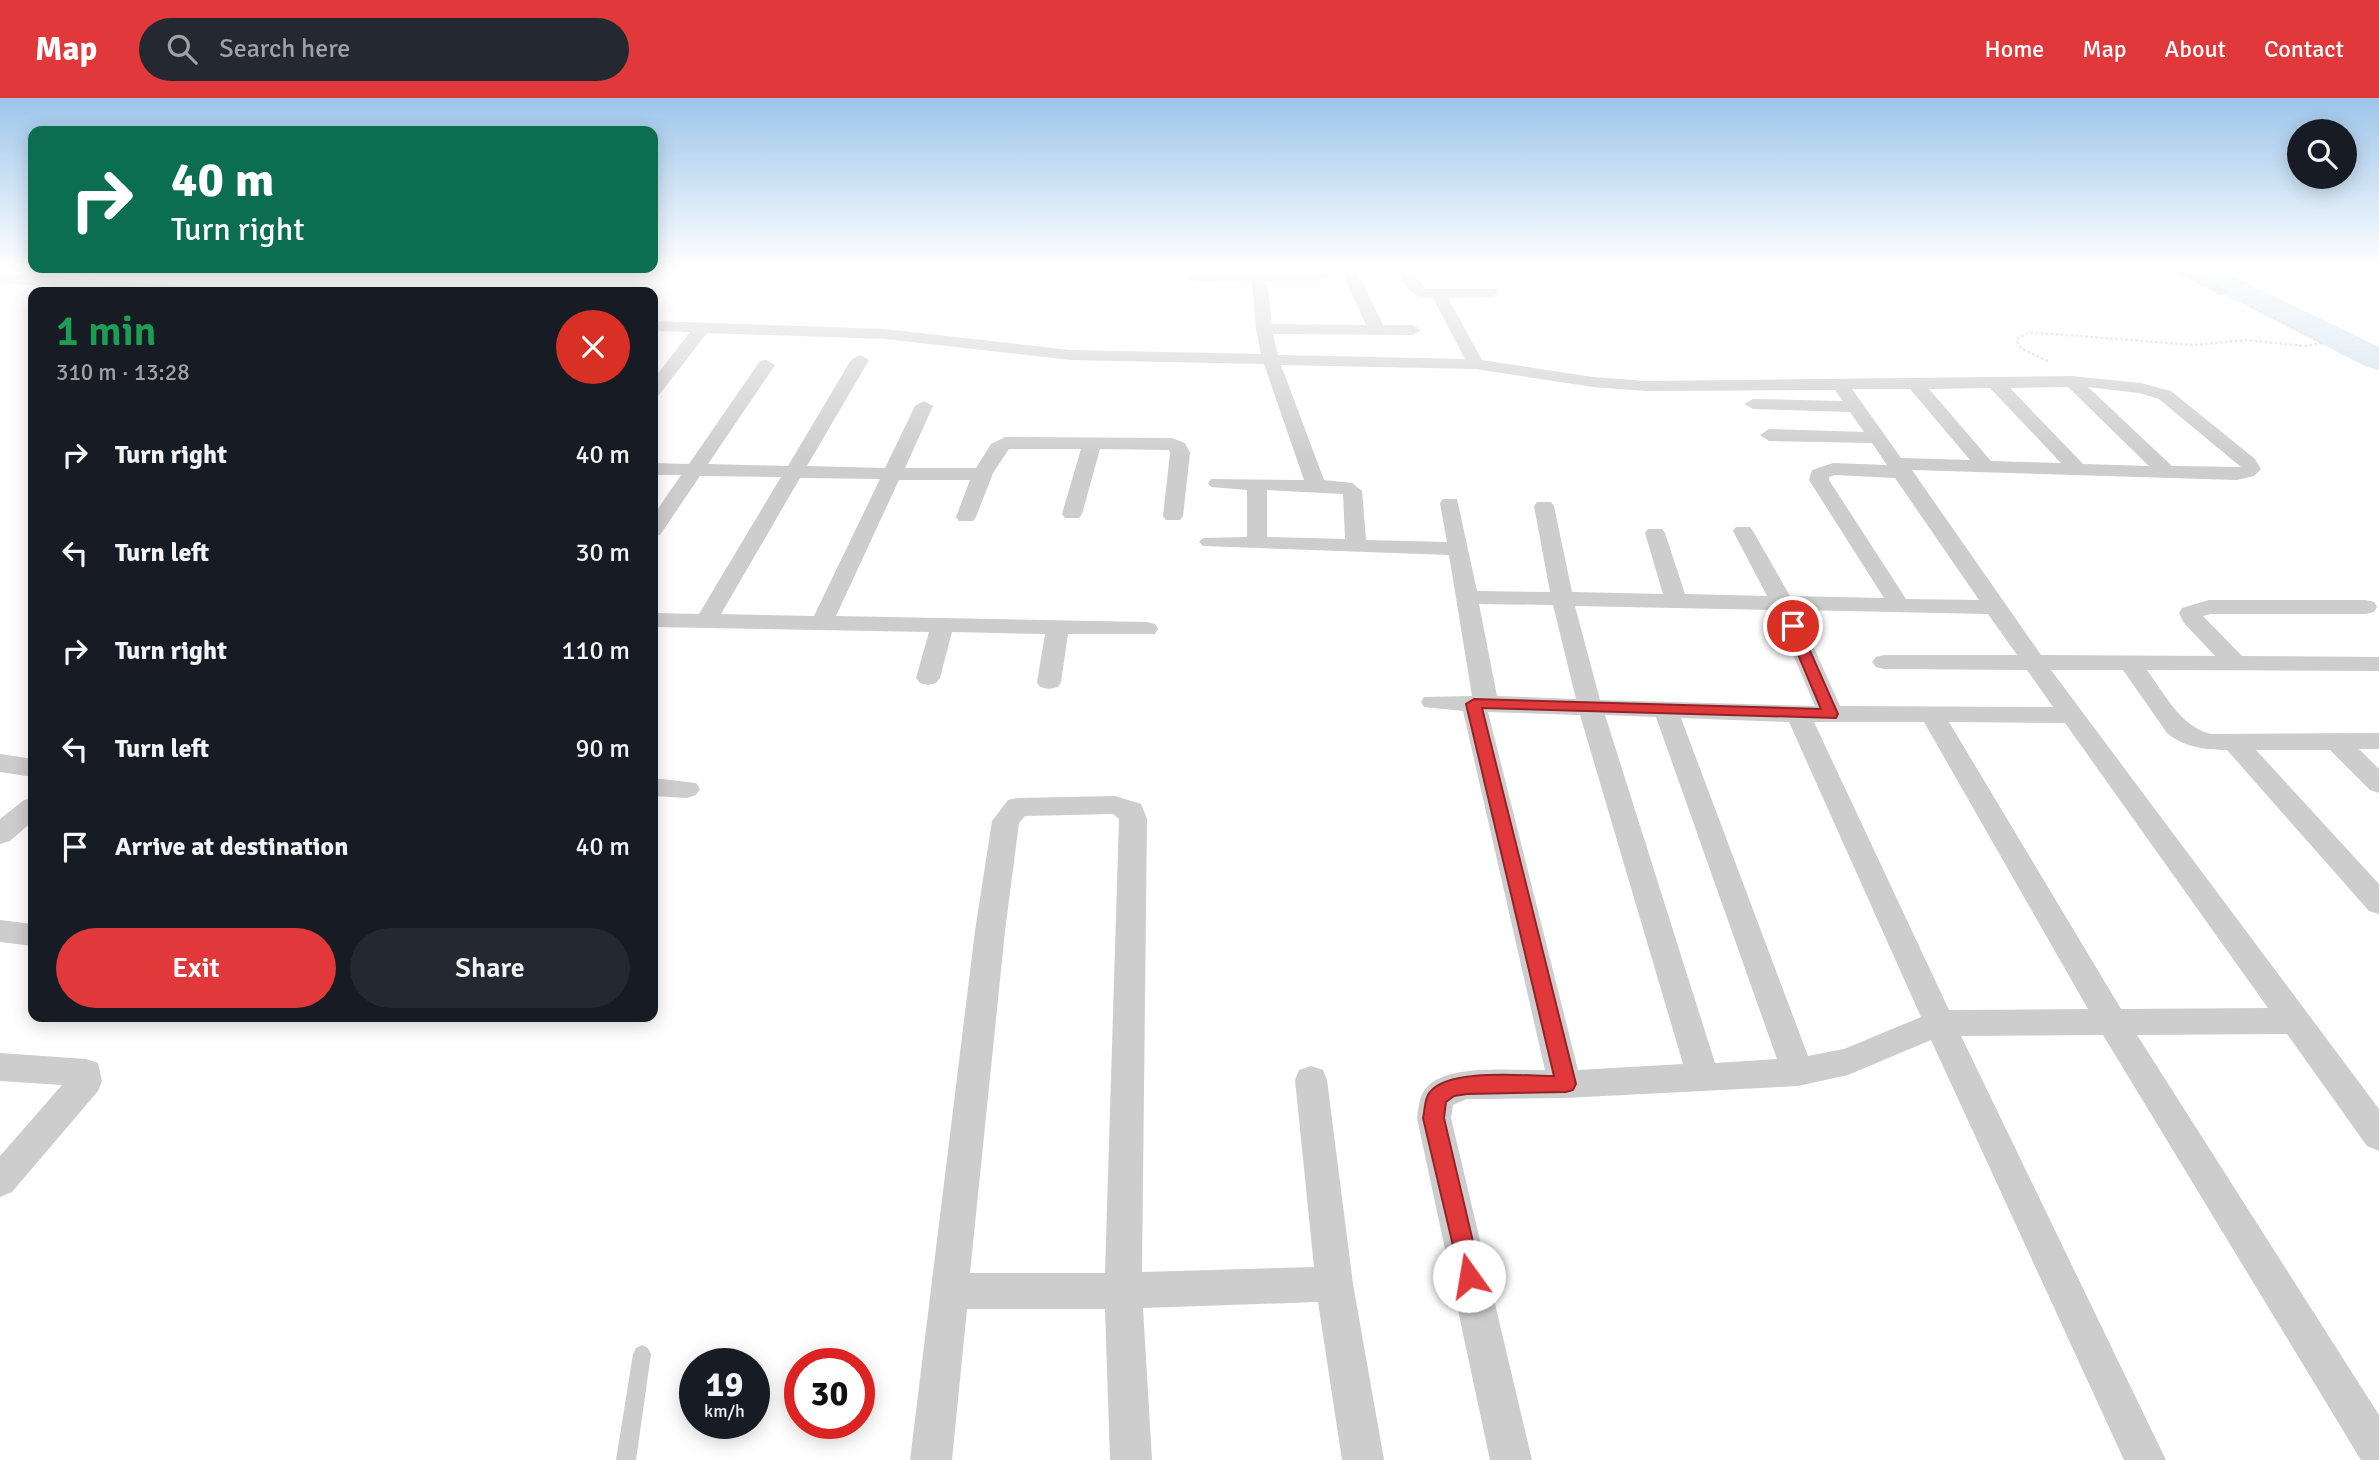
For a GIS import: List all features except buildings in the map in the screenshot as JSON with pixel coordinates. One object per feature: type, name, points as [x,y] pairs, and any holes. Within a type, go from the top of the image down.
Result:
[{"type":"street","points":[[658,384],[700,331]]},
{"type":"street","points":[[758,331],[885,334],[1070,355],[1476,364],[1593,382],[1849,396]]},
{"type":"street","points":[[1264,331],[1271,360],[1316,486]]},
{"type":"street","points":[[1458,331],[1476,364]]},
{"type":"street","points":[[706,621],[860,360]]},
{"type":"street","points":[[658,524],[766,365]]},
{"type":"street","points":[[2071,381],[2167,472]]},
{"type":"street","points":[[1749,404],[1849,396],[1916,385],[2071,381],[2128,386],[2165,395],[2248,463],[2251,469],[2237,474],[1986,467],[1833,469],[1819,474],[1819,480],[1900,606]]},
{"type":"street","points":[[1994,382],[2077,469]]},
{"type":"street","points":[[1916,385],[1986,467]]},
{"type":"street","points":[[1849,396],[2034,663],[2294,1021],[2366,1099],[2379,1136]]},
{"type":"street","points":[[822,624],[924,406]]},
{"type":"street","points":[[1769,435],[1878,438]]},
{"type":"street","points":[[1072,514],[1093,442]]},
{"type":"street","points":[[966,517],[983,473],[998,448],[1005,443],[1093,442],[1162,443],[1178,447],[1180,453],[1173,516]]},
{"type":"street","points":[[658,469],[983,473]]},
{"type":"street","points":[[1218,483],[1345,487],[1352,491],[1356,546]]},
{"type":"street","points":[[1257,484],[1257,543]]},
{"type":"street","points":[[1450,503],[1480,704],[1566,1084]]},
{"type":"street","points":[[1544,506],[1563,601],[1590,707],[1704,1078]]},
{"type":"street","points":[[1743,531],[1783,604],[1831,714]]},
{"type":"street","points":[[1655,533],[1677,603]]},
{"type":"street","points":[[1210,542],[1458,548]]},
{"type":"street","points":[[1466,597],[1563,601],[1996,607]]},
{"type":"street","points":[[2235,663],[2192,618],[2190,612],[2209,607],[2367,607]]},
{"type":"street","points":[[658,621],[1147,629]]},
{"type":"street","points":[[928,678],[942,626]]},
{"type":"street","points":[[1049,682],[1058,628]]},
{"type":"street","points":[[1884,662],[2379,664]]},
{"type":"street","points":[[2129,662],[2185,735],[2209,742],[2379,741]]},
{"type":"street","points":[[1433,702],[1798,714],[2072,715]]},
{"type":"street","points":[[1666,710],[1798,1072]]},
{"type":"street","points":[[1798,714],[1939,1023],[2145,1460]]},
{"type":"street","points":[[1933,716],[2111,1021],[2379,1452]]},
{"type":"street","points":[[2336,741],[2379,784]]},
{"type":"street","points":[[2234,742],[2379,903]]},
{"type":"street","points":[[0,763],[28,767]]},
{"type":"street","points":[[658,786],[687,789]]},
{"type":"street","points":[[931,1460],[990,931],[1006,821],[1017,807],[1115,805],[1131,811],[1133,819],[1123,1291],[1131,1460]]},
{"type":"street","points":[[0,834],[28,813]]},
{"type":"street","points":[[0,931],[28,934]]},
{"type":"street","points":[[1511,1460],[1434,1118],[1437,1098],[1448,1089],[1467,1085],[1566,1084],[1798,1072],[1848,1062],[1939,1023],[2294,1021]]},
{"type":"street","points":[[0,1067],[86,1073],[86,1081],[0,1181]]},
{"type":"street","points":[[1311,1080],[1335,1284],[1363,1460]]},
{"type":"street","points":[[950,1291],[1123,1291],[1335,1284]]},
{"type":"lane","points":[[626,1460],[642,1354]]},
{"type":"path","points":[[2071,381],[2055,366],[2022,349],[2017,342],[2018,338],[2029,333],[2040,333],[2194,345],[2244,340],[2305,346],[2322,343],[2298,331]]},
{"type":"waterway","points":[[2319,331],[2379,360]]},
{"type":"route","points":[[1469,1276],[1434,1118],[1437,1098],[1448,1089],[1467,1085],[1566,1084],[1474,704],[1831,714],[1793,626]]}]
